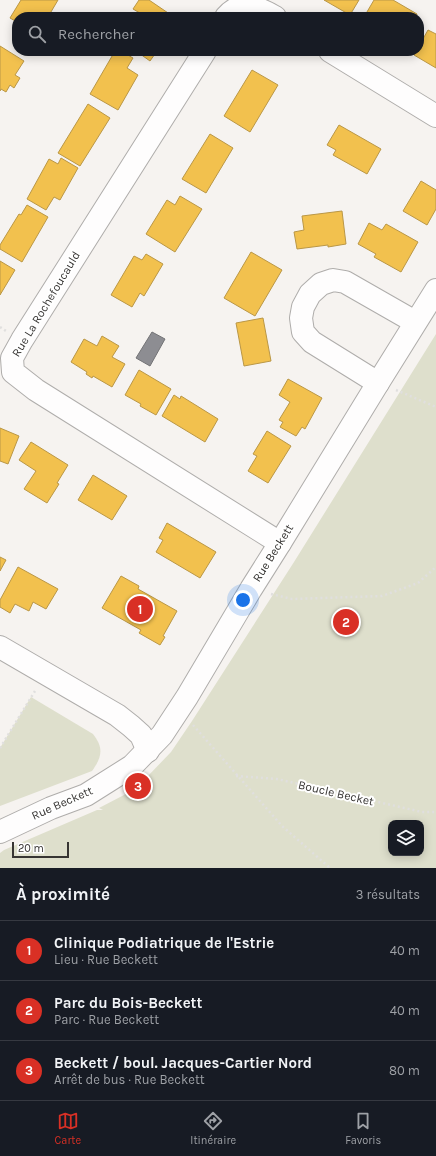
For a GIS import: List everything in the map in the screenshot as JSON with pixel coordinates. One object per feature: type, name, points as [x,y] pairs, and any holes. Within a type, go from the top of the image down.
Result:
[{"type":"street","points":[[230,12],[240,5],[249,4],[266,12]]},
{"type":"street","name":"Rue La Rochefoucauld","points":[[202,56],[22,340],[12,358],[13,372],[36,390],[280,543]]},
{"type":"street","points":[[338,56],[436,116]]},
{"type":"street","points":[[378,383],[312,342],[303,332],[301,318],[303,307],[310,294],[321,284],[333,280],[345,282],[415,322]]},
{"type":"street","name":"Rue Beckett","points":[[0,832],[51,808],[86,795],[132,766],[162,735],[187,697],[251,589],[436,290]]},
{"type":"street","points":[[0,647],[116,715],[141,735],[148,751]]},
{"type":"path","points":[[378,383],[436,407]]},
{"type":"path","points":[[292,599],[382,596],[418,583],[436,567]]},
{"type":"path","points":[[0,748],[45,674]]},
{"type":"path","points":[[173,718],[193,726],[282,826],[330,868]]},
{"type":"path","name":"Boucle Becket","points":[[236,776],[277,779],[422,812],[436,812]]},
{"type":"green space","points":[[436,334],[436,868],[0,868],[0,853],[4,850],[97,810],[103,810],[99,808],[124,795],[147,777],[171,752],[294,562]]},
{"type":"green space","points":[[31,697],[93,734],[99,744],[100,757],[92,771],[0,806],[0,748]]},
{"type":"building: Logements","points":[[21,0],[58,0],[51,12],[14,12]]},
{"type":"building: Logements","points":[[139,0],[149,0],[167,12],[138,12],[133,9]]},
{"type":"building: Logements","points":[[324,0],[359,0],[352,12],[345,12]]},
{"type":"building: Logements","points":[[374,0],[393,0],[414,12],[367,12]]},
{"type":"building: Logements","points":[[428,30],[436,34],[436,68],[416,56],[424,56],[424,37]]},
{"type":"building: Logements","points":[[0,46],[12,54],[12,56],[16,56],[24,61],[15,75],[20,78],[14,88],[10,85],[6,92],[1,89],[0,91]]},
{"type":"building: Logements","points":[[112,56],[130,56],[133,58],[127,68],[138,75],[118,110],[90,94]]},
{"type":"building: Logements","points":[[143,56],[154,56],[150,61]]},
{"type":"building: Logements","points":[[252,70],[278,85],[250,132],[224,116]]},
{"type":"building: Logements","points":[[88,104],[110,118],[80,166],[58,153]]},
{"type":"building: Logements","points":[[339,125],[381,149],[367,174],[333,155],[336,150],[327,145]]},
{"type":"building: Logements","points":[[210,134],[233,148],[206,193],[182,179]]},
{"type":"building: Logements","points":[[61,158],[78,168],[60,200],[54,197],[46,210],[27,199],[49,159],[58,164]]},
{"type":"building: Logements","points":[[421,181],[436,190],[436,209],[427,225],[403,211]]},
{"type":"building: Logements","points":[[180,196],[202,209],[175,252],[146,234],[167,200],[175,205]]},
{"type":"building: Logements","points":[[27,205],[48,217],[22,262],[0,249],[0,245],[19,214],[21,215]]},
{"type":"building: Logements","points":[[342,211],[346,244],[297,249],[294,232],[304,230],[302,216]]},
{"type":"building: Logements","points":[[369,223],[382,230],[386,224],[418,242],[401,272],[374,257],[376,254],[358,244]]},
{"type":"building: Logements","points":[[251,252],[282,270],[255,316],[224,298]]},
{"type":"building: Logements","points":[[146,254],[163,264],[144,296],[140,293],[132,307],[111,295],[134,256],[142,260]]},
{"type":"building: Logements","points":[[0,261],[15,270],[0,295]]},
{"type":"building: Logements","points":[[263,318],[271,361],[244,366],[236,323]]},
{"type":"building: Logements","points":[[102,336],[119,346],[112,357],[125,364],[112,387],[93,376],[92,378],[86,374],[87,372],[71,362],[84,339],[97,346]]},
{"type":"building: Logements","points":[[139,370],[171,389],[156,415],[125,395]]},
{"type":"building: Logements","points":[[288,379],[322,398],[305,429],[302,427],[296,436],[280,427],[283,422],[279,420],[290,402],[279,395]]},
{"type":"building: Logements","points":[[174,395],[180,399],[181,396],[218,419],[205,442],[162,416]]},
{"type":"building: Logements","points":[[0,428],[19,436],[8,464],[0,461]]},
{"type":"building: Logements","points":[[267,431],[291,446],[268,483],[248,471],[257,456],[253,454]]},
{"type":"building: Logements","points":[[31,442],[68,465],[57,483],[59,484],[47,503],[24,489],[36,471],[19,460]]},
{"type":"building: Logements","points":[[93,475],[127,496],[112,520],[78,500]]},
{"type":"building: Logements","points":[[167,523],[216,552],[200,578],[156,552],[163,540],[159,538]]},
{"type":"building: Logements","points":[[0,557],[6,560],[0,571]]},
{"type":"building: Logements","points":[[18,567],[58,589],[46,609],[33,602],[29,611],[15,604],[10,613],[0,607],[0,600]]},
{"type":"building: Logements","points":[[121,576],[139,586],[138,589],[177,611],[163,636],[165,637],[160,645],[139,633],[141,630],[102,608]]},
{"type":"building: Industrie","points":[[152,332],[165,339],[150,366],[136,358]]},
{"type":"place","name":"Clinique Podiatrique de l'Estrie","points":[[140,609]]},
{"type":"place","name":"Parc du Bois-Beckett","points":[[346,622]]},
{"type":"place","name":"Beckett / boul. Jacques-Cartier Nord","points":[[138,786]]}]
